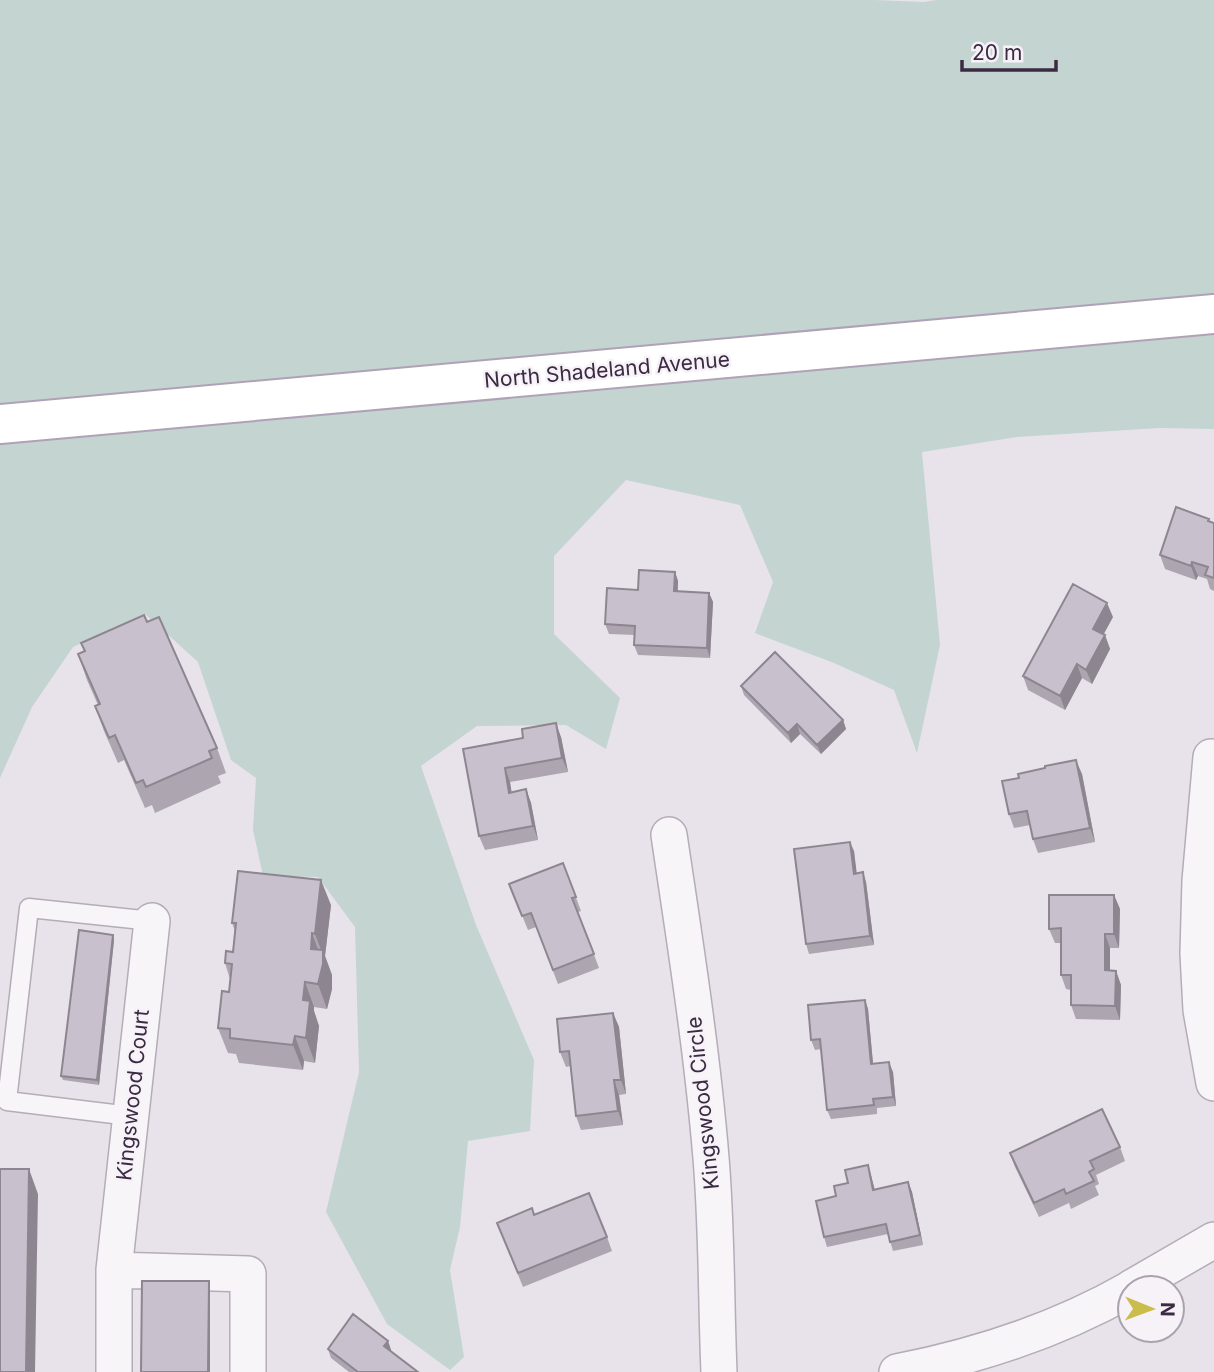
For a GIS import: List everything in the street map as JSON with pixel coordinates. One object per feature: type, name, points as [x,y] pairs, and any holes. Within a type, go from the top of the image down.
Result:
[{"type":"main road","name":"North Shadeland Avenue","points":[[0,424],[1214,314]]},
{"type":"street","points":[[1211,757],[1200,881],[1198,953],[1201,1010],[1214,1083]]},
{"type":"street","name":"Kingswood Circle","points":[[668,835],[697,1030],[711,1157],[719,1372]]},
{"type":"street","name":"Kingswood Court","points":[[114,1372],[114,1270],[152,921]]},
{"type":"street","points":[[1154,1274],[1214,1240]]},
{"type":"street","points":[[114,1270],[248,1274],[248,1372]]},
{"type":"street","points":[[897,1372],[958,1359],[1013,1342],[1065,1321],[1116,1295]]},
{"type":"lane","points":[[130,1116],[7,1101],[24,950],[29,908],[152,921]]},
{"type":"shaded area","points":[[0,0],[1214,0],[1214,429],[1159,428],[1017,437],[922,452],[940,645],[917,753],[894,690],[834,663],[755,633],[773,582],[740,505],[626,480],[554,556],[554,634],[620,698],[606,749],[566,725],[477,726],[421,766],[476,925],[534,1060],[530,1131],[468,1141],[460,1227],[450,1270],[464,1357],[450,1370],[387,1324],[326,1212],[359,1072],[355,927],[318,877],[263,876],[253,830],[256,778],[231,760],[198,662],[145,614],[73,647],[32,707],[0,778]]},
{"type":"building","points":[[1176,507],[1214,523],[1214,578],[1205,575],[1208,567],[1192,562],[1191,566],[1160,555]]},
{"type":"building","points":[[639,570],[675,572],[674,591],[709,593],[707,648],[634,645],[635,626],[605,624],[607,588],[638,590]]},
{"type":"building","points":[[1073,584],[1107,603],[1093,629],[1105,635],[1086,670],[1077,664],[1060,696],[1023,676]]},
{"type":"building","points":[[144,615],[147,622],[159,617],[217,748],[209,751],[212,758],[146,787],[143,780],[136,783],[115,735],[109,738],[95,706],[100,704],[78,654],[85,651],[81,643]]},
{"type":"building","points":[[775,652],[843,720],[817,745],[797,724],[788,733],[741,686]]},
{"type":"building","points":[[556,723],[562,758],[505,768],[509,793],[526,789],[533,826],[479,836],[463,749],[523,738],[522,729]]},
{"type":"building","points":[[1076,760],[1090,828],[1033,839],[1027,811],[1009,814],[1002,781],[1019,778],[1018,774],[1045,766]]},
{"type":"building","points":[[850,842],[854,874],[863,872],[870,936],[806,944],[794,849]]},
{"type":"building","points":[[563,863],[576,897],[572,898],[594,954],[553,970],[531,913],[522,916],[509,884]]},
{"type":"building","points":[[238,871],[321,880],[311,949],[323,950],[323,964],[318,984],[305,982],[303,1000],[310,1001],[306,1038],[295,1036],[293,1045],[230,1038],[230,1029],[218,1028],[222,991],[229,992],[232,964],[225,963],[226,951],[233,952],[236,923],[232,923]]},
{"type":"building","points":[[1049,895],[1114,895],[1114,934],[1105,934],[1105,970],[1116,971],[1115,1006],[1071,1005],[1071,975],[1061,975],[1061,928],[1049,929]]},
{"type":"building","points":[[79,930],[113,935],[97,1080],[61,1076]]},
{"type":"building","points":[[865,1000],[871,1064],[889,1062],[893,1097],[873,1099],[874,1105],[827,1110],[820,1039],[811,1040],[808,1005]]},
{"type":"building","points":[[613,1013],[621,1080],[614,1080],[618,1111],[576,1116],[569,1051],[560,1052],[557,1019]]},
{"type":"building","points":[[1102,1109],[1120,1147],[1090,1161],[1094,1169],[1089,1172],[1094,1181],[1066,1194],[1064,1189],[1034,1203],[1010,1153]]},
{"type":"building","points":[[868,1165],[873,1190],[908,1182],[920,1235],[890,1242],[886,1224],[824,1237],[816,1201],[836,1196],[834,1186],[848,1183],[845,1170]]},
{"type":"building","points":[[0,1169],[29,1169],[26,1372],[0,1372]]},
{"type":"building","points":[[589,1193],[607,1237],[518,1273],[497,1223],[532,1208],[534,1215]]},
{"type":"building","points":[[142,1281],[209,1281],[208,1372],[141,1372]]},
{"type":"building","points":[[353,1314],[388,1341],[384,1346],[418,1372],[358,1372],[328,1349]]}]
